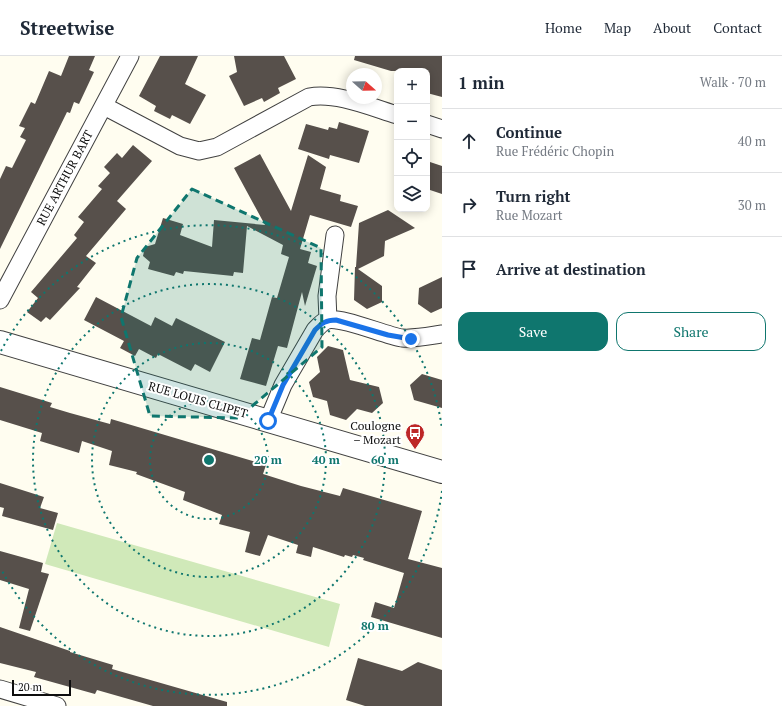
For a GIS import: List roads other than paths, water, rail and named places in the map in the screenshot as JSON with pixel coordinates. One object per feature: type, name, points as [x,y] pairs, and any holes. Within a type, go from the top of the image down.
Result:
[{"type":"street","name":"RUE ARTHUR BART","points":[[0,300],[130,56]]},
{"type":"street","points":[[104,106],[180,146],[199,151],[217,147],[309,97],[318,95],[327,95],[394,114]]},
{"type":"street","points":[[430,125],[442,129]]},
{"type":"street","points":[[328,320],[327,296],[335,236]]},
{"type":"street","points":[[268,421],[283,385],[315,330],[321,323],[328,320],[344,321],[411,339],[442,334]]},
{"type":"street","name":"RUE LOUIS CLIPET","points":[[0,342],[442,472]]},
{"type":"street","points":[[0,689],[57,706]]},
{"type":"place","name":"Coulogne – Mozart","points":[[415,450]]}]
